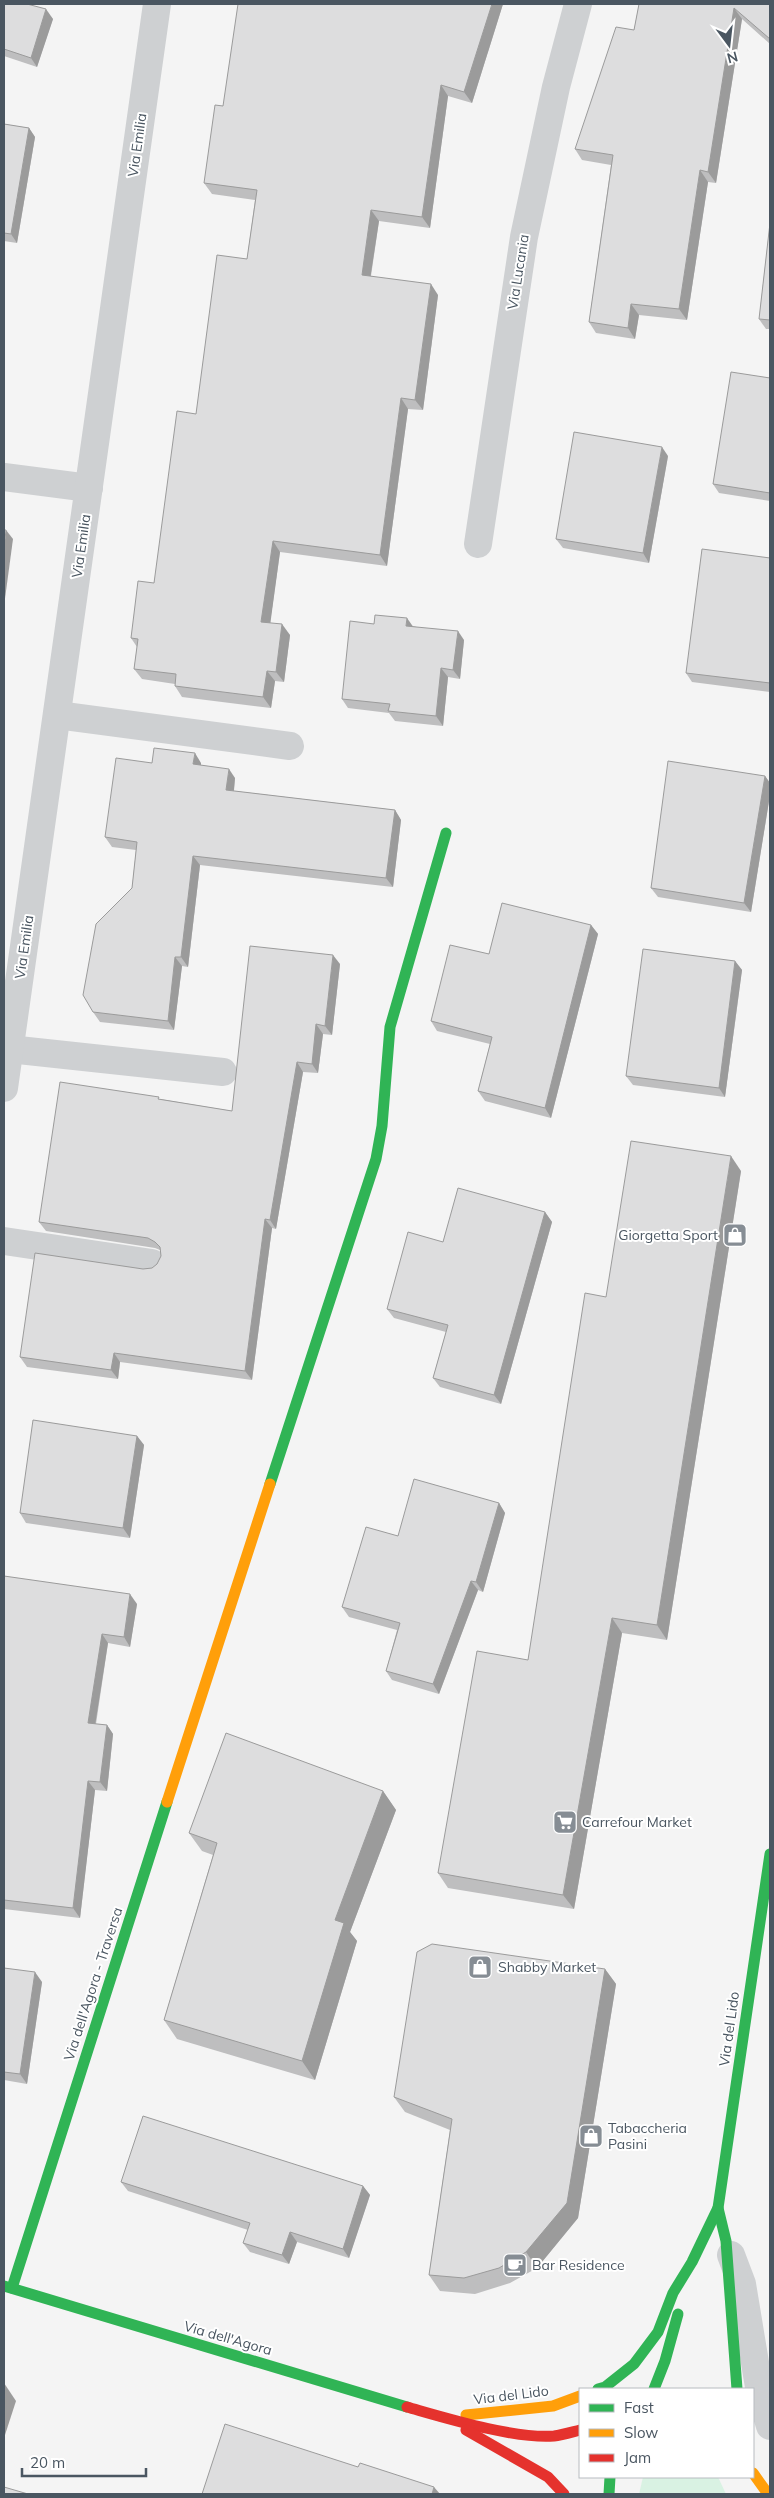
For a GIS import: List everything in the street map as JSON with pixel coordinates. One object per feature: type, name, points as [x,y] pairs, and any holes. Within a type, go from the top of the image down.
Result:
[{"type":"street","name":"Via Emilia","points":[[4,1088],[157,4]]},
{"type":"street","name":"Via Lucania","points":[[478,544],[524,237],[556,87],[578,4]]},
{"type":"street","points":[[4,477],[89,488]]},
{"type":"street","points":[[57,715],[290,746]]},
{"type":"street","name":"Via dell'Agora - Traversa","points":[[8,2287],[376,1159],[382,1130],[384,1055],[390,1027],[446,833]]},
{"type":"street","points":[[9,1049],[223,1072]]},
{"type":"street","points":[[4,1241],[152,1263]]},
{"type":"street","name":"Via del Lido","points":[[602,2388],[634,2364],[658,2332],[673,2293],[692,2262],[718,2208],[770,1854]]},
{"type":"street","name":"Via del Lido","points":[[718,2208],[726,2241],[737,2388]]},
{"type":"street","points":[[726,2241],[742,2284],[760,2393],[770,2426]]},
{"type":"street","name":"Via del Lido","points":[[654,2388],[665,2361],[692,2262]]},
{"type":"street","name":"Via dell'Agora","points":[[8,2287],[445,2418],[523,2434],[554,2436],[579,2430]]},
{"type":"street","name":"Via del Lido","points":[[445,2418],[505,2409],[553,2406],[579,2396]]},
{"type":"street","name":"Via dell'Agora","points":[[445,2418],[548,2477],[564,2494]]},
{"type":"street","points":[[754,2474],[768,2494]]},
{"type":"street","points":[[609,2494],[610,2478]]},
{"type":"street","points":[[752,2478],[757,2494]]},
{"type":"green space","points":[[643,2478],[718,2478],[726,2494],[639,2494]]},
{"type":"building","points":[[4,4],[27,4],[46,9],[31,58],[4,49]]},
{"type":"building","points":[[238,4],[492,4],[464,92],[441,85],[422,217],[371,210],[362,275],[431,284],[415,400],[401,398],[380,555],[273,541],[261,622],[282,624],[276,672],[267,671],[263,697],[175,686],[176,674],[134,669],[138,639],[131,638],[138,581],[154,583],[177,411],[196,414],[217,255],[247,259],[257,190],[204,183],[215,105],[223,106]]},
{"type":"building","points":[[639,4],[770,4],[770,39],[734,8],[708,172],[700,170],[679,309],[631,304],[628,328],[589,322],[613,155],[575,149],[616,27],[634,30]]},
{"type":"building","points":[[4,124],[29,128],[11,234],[4,233]]},
{"type":"building","points":[[770,223],[770,320],[759,319]]},
{"type":"building","points":[[731,372],[770,378],[770,493],[713,484]]},
{"type":"building","points":[[574,432],[662,447],[643,553],[556,539]]},
{"type":"building","points":[[4,530],[6,530],[4,549]]},
{"type":"building","points":[[702,549],[770,558],[770,683],[686,673]]},
{"type":"building","points":[[375,615],[407,618],[406,626],[458,631],[453,670],[441,668],[436,716],[388,711],[390,704],[342,699],[350,621],[374,624]]},
{"type":"building","points":[[154,748],[195,753],[193,764],[229,769],[226,790],[395,810],[386,878],[193,856],[181,957],[175,957],[168,1021],[93,1012],[83,995],[96,924],[132,888],[137,842],[105,837],[116,758],[152,763]]},
{"type":"building","points":[[668,761],[765,776],[744,903],[651,888]]},
{"type":"building","points":[[502,903],[591,925],[545,1108],[478,1091],[492,1037],[431,1021],[450,945],[489,954]]},
{"type":"building","points":[[250,946],[333,955],[325,1026],[316,1024],[312,1064],[297,1062],[270,1220],[265,1219],[245,1371],[114,1353],[111,1370],[20,1357],[35,1253],[143,1269],[152,1268],[157,1264],[161,1256],[160,1247],[148,1238],[39,1222],[60,1082],[159,1097],[158,1099],[232,1111]]},
{"type":"building","points":[[643,949],[735,961],[719,1088],[626,1076]]},
{"type":"building","points":[[631,1141],[731,1156],[657,1625],[612,1618],[563,1895],[438,1873],[477,1651],[528,1660],[585,1293],[606,1297]]},
{"type":"building","points":[[458,1188],[545,1212],[494,1395],[433,1378],[448,1325],[387,1309],[408,1232],[443,1242]]},
{"type":"building","points":[[33,1420],[137,1436],[123,1528],[20,1513]]},
{"type":"building","points":[[414,1479],[499,1503],[476,1582],[471,1581],[433,1684],[386,1671],[400,1623],[342,1607],[366,1527],[398,1536]]},
{"type":"building","points":[[4,1576],[130,1594],[124,1637],[102,1634],[88,1723],[107,1725],[100,1782],[88,1781],[73,1908],[4,1900]]},
{"type":"building","points":[[226,1733],[383,1791],[335,1920],[344,1923],[302,2061],[164,2020],[217,1843],[189,1833]]},
{"type":"building","points":[[432,1944],[605,1969],[567,2203],[526,2252],[499,2268],[464,2278],[429,2275],[452,2119],[394,2097],[417,1952]]},
{"type":"building","points":[[4,1968],[35,1972],[20,2074],[4,2072]]},
{"type":"building","points":[[143,2116],[363,2186],[343,2249],[290,2232],[282,2255],[243,2243],[250,2223],[121,2182]]},
{"type":"building","points":[[225,2424],[358,2467],[360,2463],[434,2487],[432,2494],[202,2494]]},
{"type":"building","points":[[4,2487],[28,2494],[4,2494]]},
{"type":"traffic: fast","points":[[270,1484],[376,1159],[382,1126],[390,1027],[446,833]]},
{"type":"traffic: fast","points":[[12,2288],[167,1802]]},
{"type":"traffic: fast","points":[[602,2388],[634,2364],[658,2332],[673,2293],[692,2262],[718,2208],[770,1854]]},
{"type":"traffic: fast","points":[[718,2208],[726,2241],[737,2388]]},
{"type":"traffic: fast","points":[[4,2286],[407,2407]]},
{"type":"traffic: fast","points":[[654,2388],[665,2361],[678,2314]]},
{"type":"traffic: fast","points":[[609,2494],[610,2478]]},
{"type":"traffic: slow","points":[[167,1802],[270,1484]]},
{"type":"traffic: slow","points":[[466,2415],[553,2406],[579,2396]]},
{"type":"traffic: slow","points":[[754,2474],[768,2494]]},
{"type":"traffic: jam","points":[[407,2407],[480,2427],[520,2434],[554,2436],[579,2430]]},
{"type":"traffic: jam","points":[[466,2430],[548,2477],[564,2494]]},
{"type":"place","name":"Giorgetta Sport","points":[[735,1235]]},
{"type":"place","name":"Carrefour Market","points":[[565,1822]]},
{"type":"place","name":"Shabby Market","points":[[480,1967]]},
{"type":"place","name":"Tabaccheria Pasini","points":[[591,2136]]},
{"type":"place","name":"Bar Residence","points":[[515,2265]]}]
